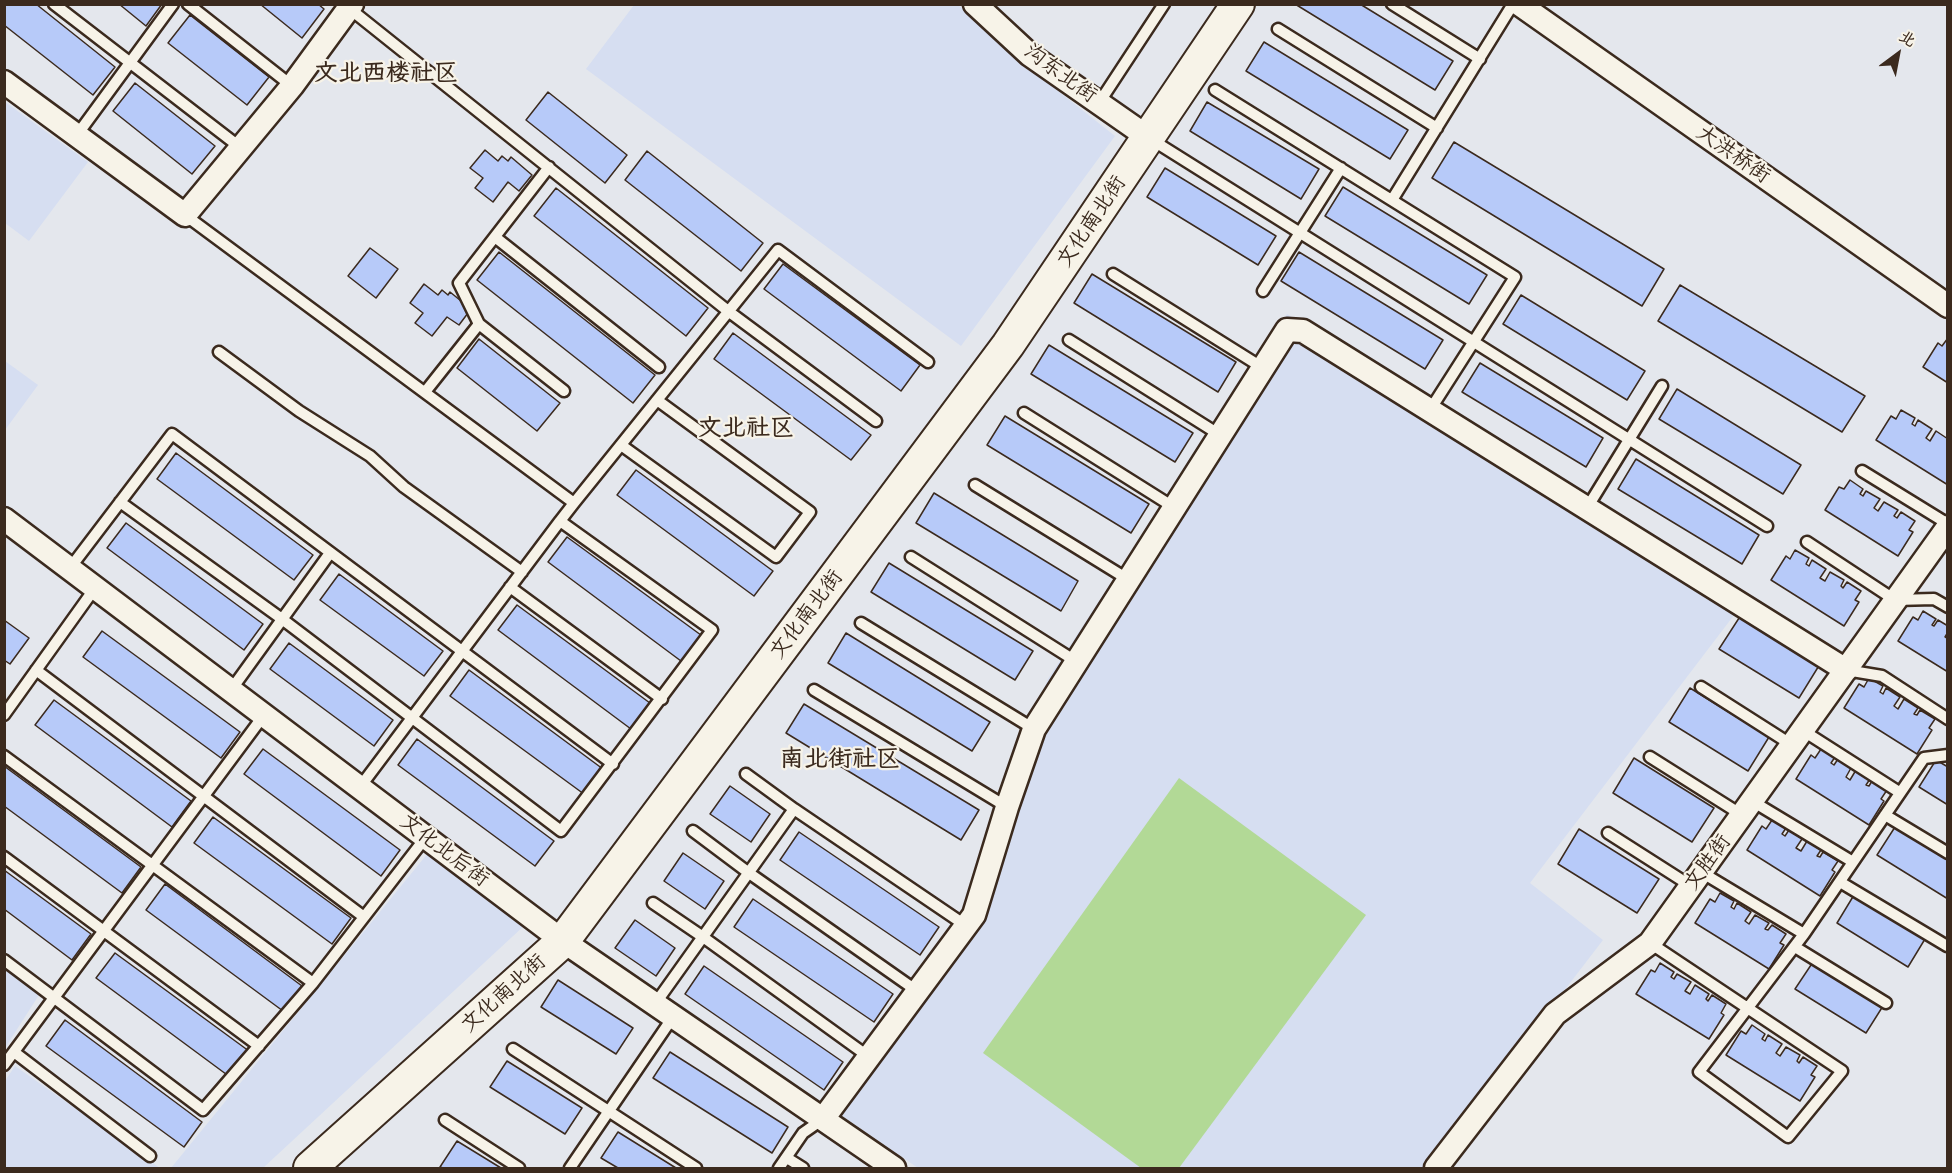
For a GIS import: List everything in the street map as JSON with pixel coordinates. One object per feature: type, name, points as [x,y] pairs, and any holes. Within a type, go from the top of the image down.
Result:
[{"type":"street","name":"沟东北街","points":[[975,4],[1030,55],[1149,138]]},
{"type":"street","name":"文化南北街","points":[[310,1168],[563,941],[1008,345],[1238,4]]},
{"type":"street","name":"大洪桥街","points":[[1519,4],[1947,306]]},
{"type":"street","points":[[4,82],[185,215],[292,86],[349,6]]},
{"type":"street","points":[[823,1119],[974,915],[1034,729],[1287,330],[1303,331],[1845,670]]},
{"type":"street","name":"文化北后街","points":[[4,519],[563,941],[894,1168]]},
{"type":"street","name":"文胜街","points":[[1436,1168],[1555,1014],[1650,943],[1947,526]]},
{"type":"lane","points":[[54,4],[240,148]]},
{"type":"lane","points":[[76,135],[173,4]]},
{"type":"lane","points":[[188,4],[292,86]]},
{"type":"lane","points":[[1099,103],[1164,4]]},
{"type":"lane","points":[[1392,4],[1480,59]]},
{"type":"lane","points":[[1392,200],[1514,4]]},
{"type":"lane","points":[[349,6],[728,310],[876,421]]},
{"type":"lane","points":[[1278,29],[1437,128]]},
{"type":"lane","points":[[1215,90],[1515,277],[1430,410]]},
{"type":"lane","points":[[1149,138],[1767,526]]},
{"type":"lane","points":[[549,167],[459,283],[479,324],[564,391]]},
{"type":"lane","points":[[1263,291],[1341,168]]},
{"type":"lane","points":[[185,215],[574,502]]},
{"type":"lane","points":[[495,237],[659,367]]},
{"type":"lane","points":[[360,787],[574,502],[778,250],[928,362]]},
{"type":"lane","points":[[1113,274],[1263,368]]},
{"type":"lane","points":[[425,392],[479,324]]},
{"type":"lane","points":[[1069,339],[1220,435]]},
{"type":"lane","points":[[219,352],[299,411],[370,456],[404,487],[522,572]]},
{"type":"lane","points":[[1587,508],[1662,386]]},
{"type":"lane","points":[[621,445],[776,557],[810,512],[657,400]]},
{"type":"lane","points":[[1024,413],[1174,508]]},
{"type":"lane","points":[[70,568],[171,434],[613,764]]},
{"type":"lane","points":[[1862,471],[1947,526]]},
{"type":"lane","points":[[975,485],[1129,580]]},
{"type":"lane","points":[[120,502],[282,619],[561,831],[712,630],[560,521]]},
{"type":"lane","points":[[1806,542],[1896,600],[1934,599],[1947,607]]},
{"type":"lane","points":[[231,690],[330,553]]},
{"type":"lane","points":[[911,557],[1077,662]]},
{"type":"lane","points":[[510,587],[662,699]]},
{"type":"lane","points":[[5,712],[95,588]]},
{"type":"lane","points":[[861,623],[1034,729]]},
{"type":"lane","points":[[36,670],[364,917]]},
{"type":"lane","points":[[1845,670],[1882,676],[1947,719]]},
{"type":"lane","points":[[1701,687],[1899,792]]},
{"type":"lane","points":[[814,690],[1007,807]]},
{"type":"lane","points":[[4,1065],[264,715]]},
{"type":"lane","points":[[1650,943],[1748,1008],[1842,1071],[1788,1137],[1699,1072],[1748,1008],[1795,947],[1924,758],[1947,755]]},
{"type":"lane","points":[[4,756],[313,983]]},
{"type":"lane","points":[[1650,757],[1853,862]]},
{"type":"lane","points":[[746,774],[965,925]]},
{"type":"lane","points":[[570,1168],[609,1112],[703,937],[794,809]]},
{"type":"lane","points":[[1885,815],[1947,854]]},
{"type":"lane","points":[[693,831],[917,991]]},
{"type":"lane","points":[[1608,833],[1804,934]]},
{"type":"lane","points":[[4,960],[203,1110],[313,983],[426,837]]},
{"type":"lane","points":[[4,857],[259,1046]]},
{"type":"lane","points":[[1840,882],[1947,945]]},
{"type":"lane","points":[[652,903],[869,1057]]},
{"type":"lane","points":[[1795,947],[1886,1003]]},
{"type":"lane","points":[[513,1049],[696,1168]]},
{"type":"lane","points":[[14,1052],[150,1156]]},
{"type":"lane","points":[[779,1168],[804,1133],[823,1119]]},
{"type":"lane","points":[[445,1120],[519,1168]]},
{"type":"lane","points":[[787,1158],[803,1168]]},
{"type":"shaded area","points":[[634,5],[958,5],[1053,87],[1115,136],[961,346],[586,69]]},
{"type":"shaded area","points":[[5,102],[88,162],[29,241],[5,223]]},
{"type":"shaded area","points":[[1287,314],[1744,602],[1530,883],[1603,940],[1428,1168],[918,1168],[838,1113],[968,915],[1024,733],[1048,679]]},
{"type":"shaded area","points":[[5,361],[38,385],[5,430]]},
{"type":"shaded area","points":[[428,853],[526,924],[263,1168],[171,1168]]},
{"type":"shaded area","points":[[5,968],[39,995],[5,1048]]},
{"type":"shaded area","points":[[15,1066],[160,1168],[5,1168],[5,1081]]},
{"type":"green space","points":[[1179,778],[1366,915],[1179,1168],[1141,1168],[983,1053]]},
{"type":"building","points":[[4,4],[36,4],[115,67],[93,95],[4,25]]},
{"type":"building","points":[[119,4],[162,4],[146,26]]},
{"type":"building","points":[[260,4],[318,4],[324,9],[302,38]]},
{"type":"building","points":[[1295,4],[1360,4],[1453,61],[1435,90]]},
{"type":"building","points":[[190,15],[269,77],[247,105],[168,43]]},
{"type":"building","points":[[1264,42],[1408,130],[1390,159],[1246,71]]},
{"type":"building","points":[[135,83],[215,146],[192,174],[113,111]]},
{"type":"building","points":[[548,92],[627,155],[605,183],[526,120]]},
{"type":"building","points":[[1207,102],[1319,169],[1301,199],[1190,131]]},
{"type":"building","points":[[1454,142],[1664,269],[1642,306],[1432,178]]},
{"type":"building","points":[[485,150],[498,161],[502,156],[508,161],[511,157],[532,175],[519,191],[508,182],[493,202],[475,188],[483,178],[470,168]]},
{"type":"building","points":[[647,151],[763,243],[741,271],[625,180]]},
{"type":"building","points":[[1165,168],[1276,236],[1258,265],[1147,197]]},
{"type":"building","points":[[1343,187],[1487,275],[1469,304],[1325,216]]},
{"type":"building","points":[[556,188],[708,308],[686,336],[534,216]]},
{"type":"building","points":[[370,248],[398,269],[376,298],[348,276]]},
{"type":"building","points":[[499,252],[655,375],[633,403],[477,280]]},
{"type":"building","points":[[1299,252],[1443,340],[1425,369],[1281,281]]},
{"type":"building","points":[[783,264],[920,365],[901,391],[764,289]]},
{"type":"building","points":[[1092,274],[1236,362],[1218,392],[1074,303]]},
{"type":"building","points":[[424,284],[438,295],[442,290],[448,295],[450,292],[471,309],[459,325],[447,317],[432,336],[415,323],[423,313],[410,303]]},
{"type":"building","points":[[1680,285],[1865,396],[1842,432],[1658,321]]},
{"type":"building","points":[[1521,295],[1645,371],[1627,400],[1503,324]]},
{"type":"building","points":[[733,333],[871,435],[851,460],[714,359]]},
{"type":"building","points":[[1948,338],[1948,383],[1923,367],[1938,343],[1942,346]]},
{"type":"building","points":[[479,339],[560,403],[537,431],[457,368]]},
{"type":"building","points":[[1049,345],[1193,433],[1175,462],[1031,374]]},
{"type":"building","points":[[1480,363],[1603,438],[1586,467],[1462,392]]},
{"type":"building","points":[[1677,389],[1801,465],[1783,494],[1659,419]]},
{"type":"building","points":[[1901,410],[1915,418],[1912,424],[1915,426],[1918,420],[1932,429],[1926,438],[1930,441],[1936,431],[1948,439],[1948,485],[1876,440],[1891,416],[1896,419]]},
{"type":"building","points":[[1005,416],[1149,504],[1131,533],[987,445]]},
{"type":"building","points":[[176,453],[313,555],[294,580],[157,479]]},
{"type":"building","points":[[1636,459],[1759,535],[1742,564],[1618,489]]},
{"type":"building","points":[[636,470],[773,571],[754,596],[617,495]]},
{"type":"building","points":[[1850,480],[1863,489],[1860,494],[1863,496],[1866,491],[1880,499],[1874,508],[1878,511],[1884,502],[1898,510],[1894,516],[1897,518],[1901,512],[1915,521],[1909,530],[1913,532],[1898,556],[1825,510],[1839,487],[1844,489]]},
{"type":"building","points":[[934,493],[1078,581],[1061,611],[916,523]]},
{"type":"building","points":[[126,523],[263,624],[244,650],[107,548]]},
{"type":"building","points":[[567,537],[705,638],[685,664],[548,562]]},
{"type":"building","points":[[1795,550],[1809,558],[1806,564],[1809,566],[1812,560],[1826,569],[1820,578],[1825,581],[1830,572],[1844,580],[1841,586],[1843,588],[1847,582],[1861,591],[1855,600],[1859,602],[1844,626],[1771,580],[1786,556],[1790,559]]},
{"type":"building","points":[[889,563],[1033,651],[1015,680],[871,592]]},
{"type":"building","points":[[339,574],[443,651],[424,676],[320,600]]},
{"type":"building","points":[[517,605],[654,706],[635,732],[498,630]]},
{"type":"building","points":[[1923,611],[1936,619],[1932,625],[1934,626],[1938,620],[1948,626],[1945,637],[1948,639],[1948,672],[1898,641],[1913,617],[1918,620]]},
{"type":"building","points":[[1741,615],[1820,664],[1799,698],[1719,649]]},
{"type":"building","points":[[4,620],[29,638],[10,664],[4,660]]},
{"type":"building","points":[[102,631],[240,732],[221,758],[83,657]]},
{"type":"building","points":[[846,633],[990,722],[972,751],[828,663]]},
{"type":"building","points":[[289,643],[393,720],[374,746],[270,669]]},
{"type":"building","points":[[469,670],[607,772],[588,797],[450,696]]},
{"type":"building","points":[[1869,678],[1883,686],[1880,692],[1883,694],[1886,688],[1900,697],[1894,706],[1898,709],[1904,699],[1918,708],[1914,714],[1917,715],[1920,710],[1935,719],[1929,728],[1932,730],[1917,754],[1844,708],[1859,684],[1864,687]]},
{"type":"building","points":[[1690,688],[1769,737],[1748,771],[1669,722]]},
{"type":"building","points":[[54,700],[191,801],[172,827],[35,725]]},
{"type":"building","points":[[804,704],[979,810],[961,840],[786,733]]},
{"type":"building","points":[[417,739],[554,841],[535,866],[398,765]]},
{"type":"building","points":[[263,749],[400,850],[381,876],[244,774]]},
{"type":"building","points":[[1821,749],[1835,757],[1831,763],[1834,765],[1838,759],[1851,768],[1846,777],[1850,780],[1856,770],[1870,779],[1866,785],[1869,786],[1872,781],[1887,790],[1881,799],[1884,801],[1869,825],[1796,779],[1811,755],[1815,758]]},
{"type":"building","points":[[1634,758],[1714,808],[1692,842],[1613,793]]},
{"type":"building","points":[[1936,760],[1948,767],[1948,805],[1919,787]]},
{"type":"building","points":[[4,766],[141,867],[122,893],[4,806]]},
{"type":"building","points":[[730,786],[770,814],[751,842],[710,814]]},
{"type":"building","points":[[213,817],[351,918],[332,944],[194,843]]},
{"type":"building","points":[[1772,820],[1786,828],[1782,834],[1785,836],[1789,830],[1802,839],[1796,848],[1801,851],[1807,841],[1821,850],[1817,856],[1820,857],[1823,852],[1838,861],[1832,870],[1835,872],[1820,896],[1747,850],[1762,826],[1766,829]]},
{"type":"building","points":[[1895,827],[1948,860],[1948,899],[1877,855]]},
{"type":"building","points":[[1579,829],[1659,879],[1637,913],[1558,864]]},
{"type":"building","points":[[799,832],[939,927],[920,955],[780,860]]},
{"type":"building","points":[[683,853],[724,881],[705,909],[664,881]]},
{"type":"building","points":[[4,870],[91,934],[72,960],[4,909]]},
{"type":"building","points":[[165,884],[302,986],[283,1011],[146,910]]},
{"type":"building","points":[[1720,893],[1734,901],[1731,907],[1734,909],[1737,903],[1751,912],[1745,921],[1749,924],[1755,915],[1769,923],[1765,929],[1768,930],[1772,925],[1786,934],[1780,943],[1784,945],[1769,969],[1695,923],[1710,899],[1715,902]]},
{"type":"building","points":[[1854,895],[1925,939],[1908,967],[1837,923]]},
{"type":"building","points":[[753,899],[893,994],[874,1022],[734,927]]},
{"type":"building","points":[[635,920],[675,948],[656,976],[615,948]]},
{"type":"building","points":[[115,953],[253,1054],[234,1080],[96,978]]},
{"type":"building","points":[[1813,962],[1883,1006],[1866,1033],[1795,989]]},
{"type":"building","points":[[1660,963],[1674,972],[1671,977],[1674,979],[1677,974],[1691,982],[1685,991],[1690,994],[1695,985],[1709,994],[1706,999],[1708,1001],[1712,995],[1726,1004],[1721,1013],[1724,1015],[1709,1039],[1636,994],[1651,970],[1655,972]]},
{"type":"building","points":[[704,966],[843,1062],[824,1090],[685,994]]},
{"type":"building","points":[[558,980],[633,1028],[616,1054],[541,1007]]},
{"type":"building","points":[[65,1020],[202,1122],[184,1147],[46,1046]]},
{"type":"building","points":[[1752,1025],[1765,1034],[1762,1039],[1765,1041],[1768,1035],[1782,1044],[1776,1053],[1780,1056],[1786,1047],[1800,1055],[1797,1061],[1799,1063],[1803,1057],[1817,1066],[1811,1075],[1815,1077],[1800,1101],[1726,1055],[1741,1031],[1746,1034]]},
{"type":"building","points":[[670,1052],[788,1127],[772,1153],[653,1078]]},
{"type":"building","points":[[507,1061],[582,1108],[565,1134],[490,1087]]},
{"type":"building","points":[[618,1132],[676,1168],[618,1168],[601,1158]]},
{"type":"building","points":[[457,1141],[501,1168],[440,1167]]},
{"type":"district","name":"文北西楼社区","points":[[386,74]]},
{"type":"district","name":"文北社区","points":[[746,429]]},
{"type":"district","name":"南北街社区","points":[[840,760]]}]
